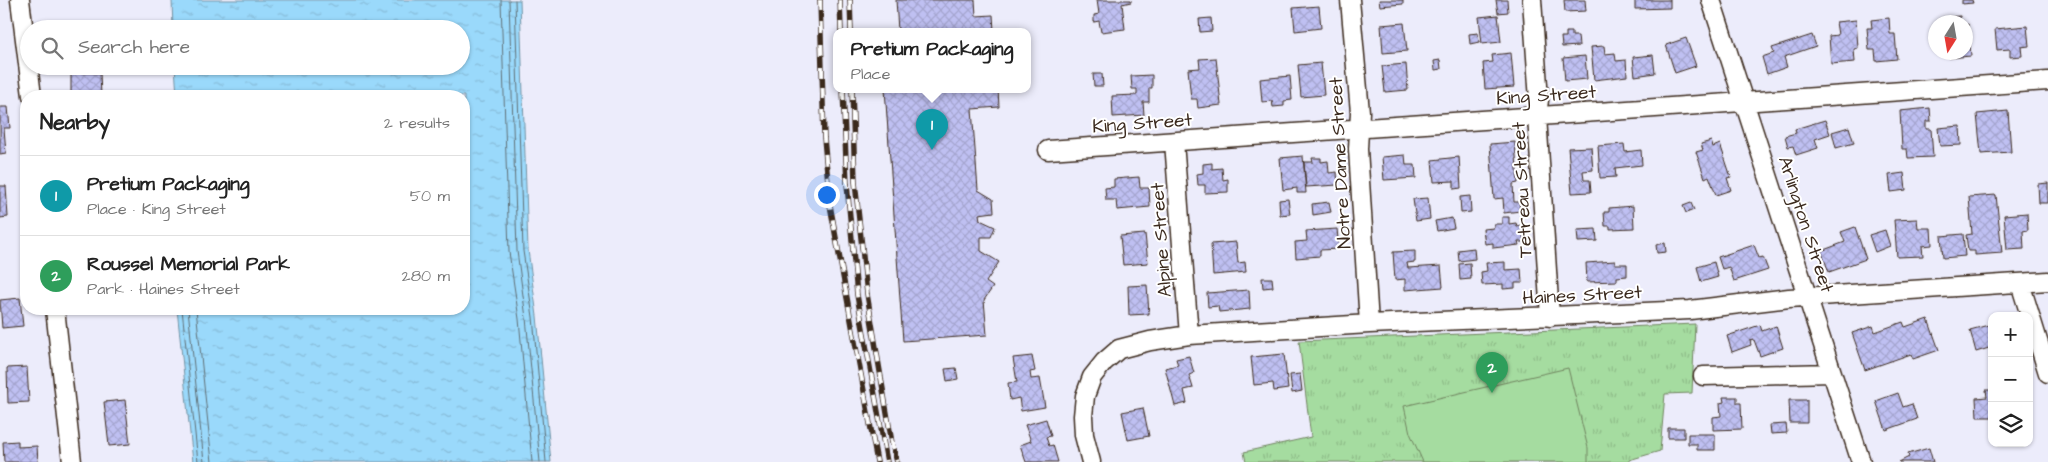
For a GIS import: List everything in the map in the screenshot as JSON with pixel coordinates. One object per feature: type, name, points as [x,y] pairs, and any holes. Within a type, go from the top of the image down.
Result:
[{"type":"street","points":[[20,0],[22,20]]},
{"type":"street","name":"Notre Dame Street","points":[[1350,0],[1360,112],[1358,149],[1369,324]]},
{"type":"street","name":"Tetreau Street","points":[[1532,0],[1539,100],[1536,116],[1550,317]]},
{"type":"street","name":"Arlington Street","points":[[1711,0],[1861,462]]},
{"type":"street","points":[[29,75],[31,90]]},
{"type":"street","name":"King Street","points":[[1048,150],[1744,101],[2048,82]]},
{"type":"street","name":"Alpine Street","points":[[1174,142],[1189,335]]},
{"type":"street","name":"Haines Street","points":[[1091,462],[1084,435],[1083,416],[1085,396],[1092,378],[1104,362],[1119,349],[1150,341],[1189,335],[1369,324],[1700,309],[1808,297],[2048,281]]},
{"type":"street","points":[[2020,283],[2048,373]]},
{"type":"street","points":[[56,315],[72,462]]},
{"type":"street","points":[[1703,376],[1832,373]]},
{"type":"green space","points":[[1695,324],[1692,393],[1665,394],[1660,451],[1629,460],[1629,462],[1246,462],[1244,452],[1311,437],[1299,341]]},
{"type":"green space","points":[[1568,368],[1588,448],[1588,462],[1423,462],[1410,433],[1404,406]]},
{"type":"water","points":[[172,0],[520,0],[528,250],[537,316],[551,462],[193,462],[178,315],[470,315],[470,90],[177,90],[176,75],[470,75],[470,20],[173,20]]},
{"type":"building","points":[[896,0],[975,0],[976,16],[993,15],[994,28],[898,28]]},
{"type":"building","points":[[1097,0],[1131,0],[1131,2],[1122,4],[1125,29],[1101,32],[1099,21],[1094,22],[1094,15],[1099,14]]},
{"type":"building","points":[[1379,0],[1403,0],[1403,4],[1380,6]]},
{"type":"building","points":[[1496,0],[1507,0],[1508,12],[1498,13]]},
{"type":"building","points":[[1564,0],[1585,0],[1586,11],[1565,12]]},
{"type":"building","points":[[1635,0],[1670,0],[1670,8],[1635,9]]},
{"type":"building","points":[[1962,0],[1972,0],[1973,3],[1962,4]]},
{"type":"building","points":[[1319,6],[1321,28],[1295,31],[1293,8]]},
{"type":"building","points":[[1498,15],[1501,42],[1482,44],[1479,17]]},
{"type":"building","points":[[1211,18],[1212,31],[1200,32],[1199,19]]},
{"type":"building","points":[[1889,18],[1890,34],[1895,34],[1897,59],[1876,61],[1875,50],[1869,50],[1867,28],[1872,28],[1871,20]]},
{"type":"building","points":[[1856,20],[1858,48],[1854,49],[1855,62],[1831,64],[1829,36],[1838,35],[1836,22]]},
{"type":"building","points":[[1404,23],[1407,51],[1383,53],[1381,25]]},
{"type":"building","points":[[2027,26],[2029,46],[2021,47],[2022,56],[2010,57],[2010,49],[1997,50],[1995,29]]},
{"type":"building","points":[[1566,32],[1572,32],[1572,36],[1578,36],[1579,46],[1562,47],[1561,37],[1566,37]]},
{"type":"building","points":[[1478,33],[1479,42],[1470,44],[1469,34]]},
{"type":"building","points":[[1812,35],[1816,46],[1784,57],[1787,67],[1767,74],[1762,57],[1774,53],[1772,48]]},
{"type":"building","points":[[1686,38],[1696,66],[1675,73],[1666,45]]},
{"type":"building","points":[[1604,46],[1605,54],[1615,53],[1616,61],[1626,60],[1627,76],[1594,80],[1591,47]]},
{"type":"building","points":[[1511,53],[1514,87],[1485,89],[1483,63],[1493,62],[1492,55]]},
{"type":"building","points":[[1653,55],[1655,73],[1635,76],[1633,57]]},
{"type":"building","points":[[1585,56],[1587,79],[1565,81],[1563,58]]},
{"type":"building","points":[[1216,58],[1221,105],[1198,108],[1197,99],[1191,99],[1188,69],[1200,68],[1199,59]]},
{"type":"building","points":[[1440,60],[1441,69],[1435,70],[1434,61]]},
{"type":"building","points":[[1321,63],[1324,95],[1301,97],[1298,65]]},
{"type":"building","points":[[1406,64],[1408,90],[1385,92],[1382,66]]},
{"type":"building","points":[[1093,74],[1102,74],[1103,86],[1094,86]]},
{"type":"building","points":[[71,75],[100,75],[101,90],[71,90]]},
{"type":"building","points":[[1152,75],[1152,88],[1149,88],[1149,102],[1143,102],[1144,115],[1113,117],[1112,96],[1137,95],[1137,89],[1132,89],[1131,76]]},
{"type":"building","points":[[1290,76],[1292,100],[1284,101],[1284,106],[1273,107],[1272,101],[1262,102],[1260,79]]},
{"type":"building","points":[[885,93],[998,93],[999,107],[972,109],[978,190],[993,199],[994,212],[979,214],[980,220],[995,227],[991,237],[981,237],[981,251],[999,262],[986,282],[993,287],[984,300],[987,335],[903,341]]},
{"type":"building","points":[[0,107],[8,107],[10,128],[4,128],[6,153],[0,154]]},
{"type":"building","points":[[1930,108],[1931,121],[1926,121],[1926,129],[1931,129],[1933,157],[1908,158],[1907,149],[1902,149],[1900,111]]},
{"type":"building","points":[[2008,111],[2011,152],[1981,154],[1977,114]]},
{"type":"building","points":[[1825,120],[1830,134],[1815,139],[1818,148],[1796,155],[1793,146],[1788,147],[1785,136],[1796,133],[1795,129]]},
{"type":"building","points":[[1960,126],[1961,145],[1940,146],[1938,128]]},
{"type":"building","points":[[1849,127],[1854,143],[1836,148],[1832,132]]},
{"type":"building","points":[[1711,141],[1713,147],[1720,144],[1731,177],[1727,178],[1731,190],[1716,195],[1709,176],[1705,178],[1696,152],[1703,150],[1701,144]]},
{"type":"building","points":[[1515,142],[1518,183],[1513,184],[1514,202],[1519,202],[1520,211],[1504,213],[1503,198],[1494,199],[1490,144]]},
{"type":"building","points":[[1624,144],[1625,152],[1641,150],[1642,165],[1615,168],[1616,177],[1600,178],[1598,146]]},
{"type":"building","points":[[1591,147],[1593,170],[1583,171],[1584,180],[1590,180],[1591,192],[1572,193],[1568,148]]},
{"type":"building","points":[[1405,155],[1406,165],[1415,165],[1416,178],[1384,180],[1382,157]]},
{"type":"building","points":[[1303,156],[1306,193],[1297,193],[1297,188],[1283,190],[1280,158]]},
{"type":"building","points":[[1459,157],[1461,188],[1454,189],[1454,181],[1434,182],[1432,160]]},
{"type":"building","points":[[1312,158],[1321,158],[1321,162],[1328,161],[1329,173],[1337,172],[1338,185],[1306,187],[1304,162],[1313,162]]},
{"type":"building","points":[[1212,163],[1212,169],[1222,168],[1223,180],[1228,179],[1228,192],[1205,193],[1205,185],[1198,185],[1197,174],[1203,173],[1203,164]]},
{"type":"building","points":[[1904,173],[1906,190],[1891,192],[1889,175]]},
{"type":"building","points":[[1139,177],[1140,188],[1149,188],[1150,207],[1117,210],[1116,200],[1106,200],[1105,188],[1114,187],[1114,179]]},
{"type":"building","points":[[2048,183],[2048,203],[2039,203],[2038,184]]},
{"type":"building","points":[[0,186],[6,186],[8,217],[0,218]]},
{"type":"building","points":[[1996,195],[2002,253],[1975,255],[1975,251],[1968,251],[1966,235],[1972,234],[1969,197]]},
{"type":"building","points":[[1470,196],[1471,212],[1461,213],[1460,197]]},
{"type":"building","points":[[1428,198],[1430,219],[1416,221],[1413,199]]},
{"type":"building","points":[[1288,199],[1290,214],[1280,215],[1279,200]]},
{"type":"building","points":[[1329,202],[1331,212],[1313,215],[1312,204]]},
{"type":"building","points":[[1691,203],[1694,210],[1686,213],[1683,206]]},
{"type":"building","points":[[1633,206],[1634,228],[1610,229],[1610,226],[1605,226],[1604,212],[1609,212],[1609,208]]},
{"type":"building","points":[[2027,213],[2028,230],[2023,231],[2024,249],[2007,250],[2004,215]]},
{"type":"building","points":[[1502,217],[1509,217],[1509,224],[1516,223],[1517,226],[1522,225],[1524,242],[1518,242],[1519,245],[1493,248],[1493,243],[1485,244],[1483,229],[1494,228],[1494,224],[1502,224]]},
{"type":"building","points":[[1452,218],[1454,228],[1437,231],[1435,221]]},
{"type":"building","points":[[1917,219],[1918,228],[1931,228],[1932,245],[1922,246],[1923,256],[1897,257],[1894,220]]},
{"type":"building","points":[[1855,227],[1866,259],[1829,272],[1821,251],[1845,242],[1841,232]]},
{"type":"building","points":[[1337,229],[1339,249],[1320,250],[1320,256],[1296,258],[1295,242],[1307,241],[1306,231]]},
{"type":"building","points":[[1596,229],[1597,241],[1578,242],[1577,230]]},
{"type":"building","points":[[1885,230],[1890,246],[1875,252],[1869,235]]},
{"type":"building","points":[[1145,234],[1148,263],[1123,265],[1120,236]]},
{"type":"building","points":[[1963,234],[1965,256],[1943,258],[1941,236]]},
{"type":"building","points":[[1236,242],[1238,263],[1245,262],[1246,272],[1213,275],[1211,244]]},
{"type":"building","points":[[1665,243],[1666,252],[1657,253],[1656,245]]},
{"type":"building","points":[[1754,245],[1759,258],[1763,257],[1768,270],[1734,281],[1729,267],[1722,269],[1718,257]]},
{"type":"building","points":[[1474,248],[1475,259],[1459,261],[1458,250]]},
{"type":"building","points":[[1415,251],[1415,262],[1407,263],[1408,268],[1441,266],[1443,287],[1405,290],[1405,279],[1395,280],[1393,252]]},
{"type":"building","points":[[1615,261],[1615,264],[1627,264],[1627,276],[1617,277],[1617,281],[1587,282],[1586,263]]},
{"type":"building","points":[[1505,262],[1505,270],[1521,269],[1522,283],[1515,283],[1515,288],[1503,289],[1503,284],[1482,285],[1481,272],[1487,271],[1486,263]]},
{"type":"building","points":[[1714,262],[1718,277],[1701,282],[1697,267]]},
{"type":"building","points":[[1470,263],[1471,279],[1460,280],[1459,264]]},
{"type":"building","points":[[1262,278],[1272,278],[1273,287],[1263,288]]},
{"type":"building","points":[[1147,285],[1149,314],[1129,315],[1128,286]]},
{"type":"building","points":[[1249,290],[1250,309],[1219,312],[1218,306],[1208,307],[1207,293]]},
{"type":"building","points":[[20,298],[20,315],[22,315],[23,326],[2,328],[0,300]]},
{"type":"building","points":[[1928,319],[1939,350],[1913,359],[1911,354],[1865,370],[1852,333],[1873,326],[1875,332],[1903,322],[1905,327]]},
{"type":"building","points":[[1760,325],[1762,331],[1776,326],[1783,348],[1760,356],[1754,340],[1750,341],[1751,345],[1732,352],[1727,336]]},
{"type":"building","points":[[1988,325],[1988,348],[1976,352],[1970,330]]},
{"type":"building","points":[[1284,354],[1288,389],[1274,391],[1273,383],[1254,385],[1251,357]]},
{"type":"building","points":[[1032,356],[1035,371],[1030,372],[1031,379],[1040,378],[1045,407],[1021,411],[1019,398],[1010,400],[1008,383],[1017,382],[1013,358]]},
{"type":"building","points":[[1189,356],[1194,373],[1189,375],[1193,388],[1184,390],[1187,403],[1175,406],[1165,368],[1178,365],[1176,359]]},
{"type":"building","points":[[27,367],[29,402],[8,403],[7,368]]},
{"type":"building","points":[[956,368],[958,379],[947,381],[945,369]]},
{"type":"building","points":[[1300,374],[1302,391],[1292,393],[1290,375]]},
{"type":"building","points":[[1986,390],[1988,390],[1988,417],[1977,417],[1976,398],[1987,397]]},
{"type":"building","points":[[1898,393],[1903,407],[1912,404],[1917,419],[1886,430],[1876,401]]},
{"type":"building","points":[[1723,397],[1737,397],[1737,403],[1741,403],[1742,429],[1713,430],[1713,417],[1721,416],[1720,403],[1724,402]]},
{"type":"building","points":[[125,400],[130,444],[109,446],[104,402]]},
{"type":"building","points":[[1789,400],[1807,400],[1807,423],[1790,423]]},
{"type":"building","points":[[1143,408],[1149,436],[1128,440],[1122,412]]},
{"type":"building","points":[[1046,419],[1051,436],[1046,437],[1049,446],[1053,445],[1058,462],[1026,462],[1020,445],[1031,441],[1025,425]]},
{"type":"building","points":[[1786,424],[1787,433],[1771,434],[1770,425]]},
{"type":"building","points":[[1668,428],[1684,428],[1684,438],[1668,438]]},
{"type":"building","points":[[1688,434],[1715,434],[1715,450],[1697,450],[1697,444],[1688,444]]},
{"type":"building","points":[[18,441],[18,447],[37,446],[38,462],[4,462],[3,442]]},
{"type":"building","points":[[1929,448],[1933,462],[1899,462],[1909,457],[1908,454]]},
{"type":"railway","points":[[820,0],[824,138],[830,205],[877,462]]},
{"type":"railway","points":[[840,0],[841,28]]},
{"type":"railway","points":[[850,0],[851,28]]},
{"type":"railway","points":[[843,93],[847,184],[857,295],[887,462]]},
{"type":"railway","points":[[852,93],[855,182],[867,294],[892,443],[897,462]]},
{"type":"place","name":"Pretium Packaging","points":[[932,150]]},
{"type":"place","name":"Roussel Memorial Park","points":[[1492,393]]}]
